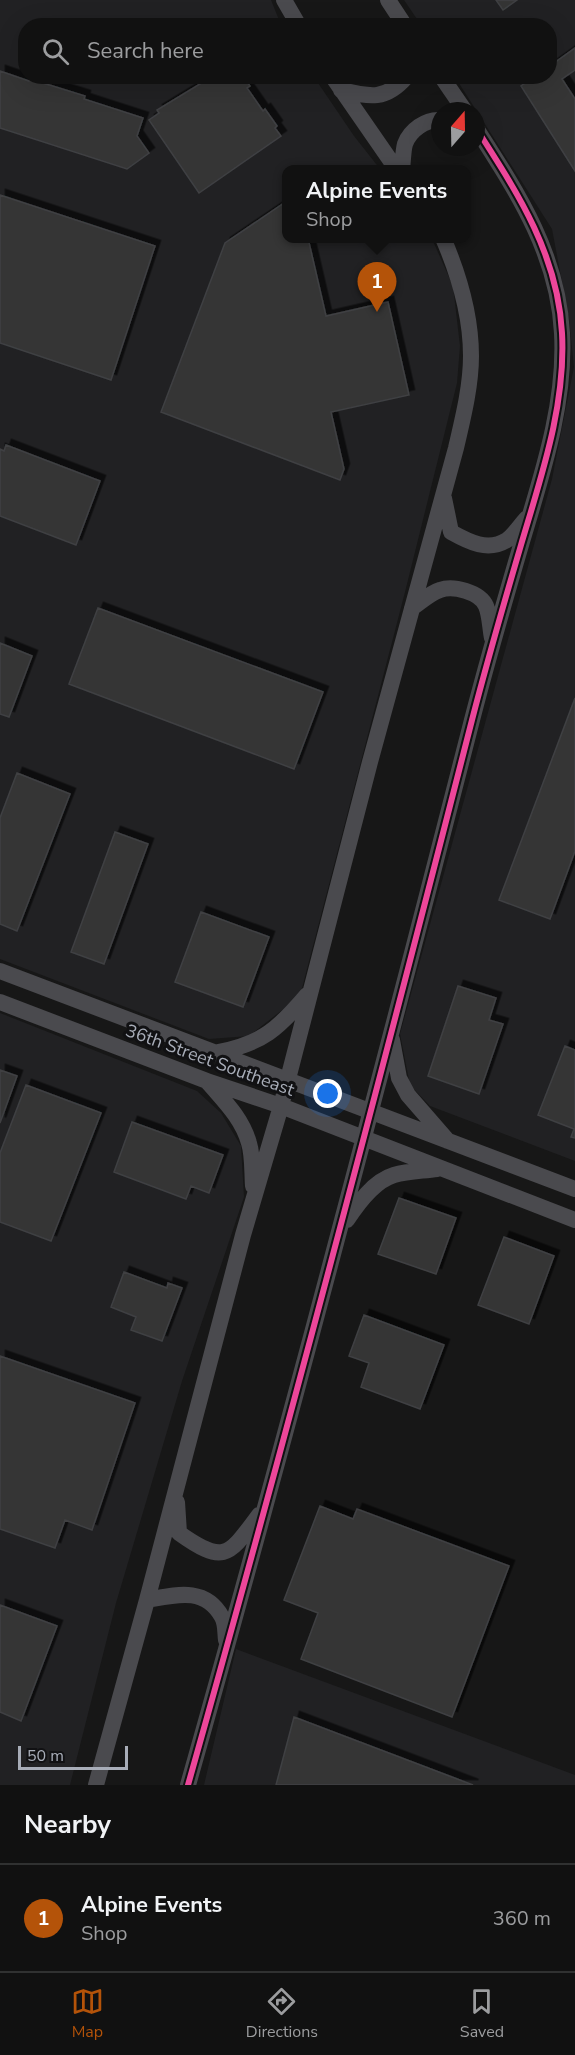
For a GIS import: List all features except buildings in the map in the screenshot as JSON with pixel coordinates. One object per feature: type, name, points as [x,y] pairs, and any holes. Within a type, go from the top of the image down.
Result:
[{"type":"street","points":[[284,0],[294,18]]},
{"type":"street","points":[[388,0],[400,18]]},
{"type":"street","points":[[338,84],[394,165]]},
{"type":"street","points":[[339,84],[369,97],[388,93],[400,84]]},
{"type":"street","points":[[446,84],[459,102]]},
{"type":"street","points":[[403,165],[405,144],[419,125],[431,120]]},
{"type":"street","points":[[188,1785],[340,1230],[492,642],[530,515],[559,400],[562,333],[557,292],[548,259],[518,194],[485,142]]},
{"type":"street","points":[[96,1785],[254,1198],[281,1106],[466,402],[471,356],[467,311],[445,243]]},
{"type":"street","points":[[443,495],[451,532],[471,543],[488,546],[507,540],[530,515]]},
{"type":"street","points":[[412,608],[439,590],[451,588],[467,591],[479,597],[486,605],[492,642]]},
{"type":"street","name":"36th Street Southeast","points":[[0,971],[287,1079],[370,1113],[575,1188]]},
{"type":"street","points":[[216,1053],[241,1048],[264,1037],[288,1018],[310,992]]},
{"type":"street","name":"36th Street Southeast","points":[[0,1002],[207,1081],[281,1106],[575,1220]]},
{"type":"street","points":[[391,1036],[399,1078],[408,1095],[448,1142]]},
{"type":"street","points":[[207,1081],[236,1114],[244,1130],[250,1145],[254,1198]]},
{"type":"street","points":[[340,1230],[359,1202],[392,1175],[439,1168]]},
{"type":"street","points":[[176,1490],[179,1533],[199,1548],[218,1553],[233,1549],[265,1507]]},
{"type":"street","points":[[147,1600],[179,1594],[194,1594],[212,1605],[223,1619],[227,1647]]},
{"type":"shaded area","points":[[0,0],[271,0],[278,18],[18,18],[18,84],[319,84],[377,165],[282,165],[282,243],[434,243],[453,286],[460,346],[457,383],[301,992],[249,1036],[209,1039],[0,959]]},
{"type":"shaded area","points":[[404,0],[575,0],[575,1161],[430,1106],[410,1085],[400,1034],[552,479],[574,367],[569,319],[552,229],[485,124],[485,102],[471,102],[459,84],[557,84],[557,18],[416,18]]},
{"type":"shaded area","points":[[0,1013],[197,1091],[221,1113],[241,1146],[244,1197],[182,1381],[116,1603],[70,1785],[0,1785]]},
{"type":"shaded area","points":[[236,1649],[575,1775],[575,1785],[204,1785]]},
{"type":"cycle path","points":[[188,1785],[298,1387],[478,698],[544,467],[556,414],[560,387],[562,333],[553,277],[533,225],[485,142]]},
{"type":"place","name":"Alpine Events","points":[[377,312]]}]
